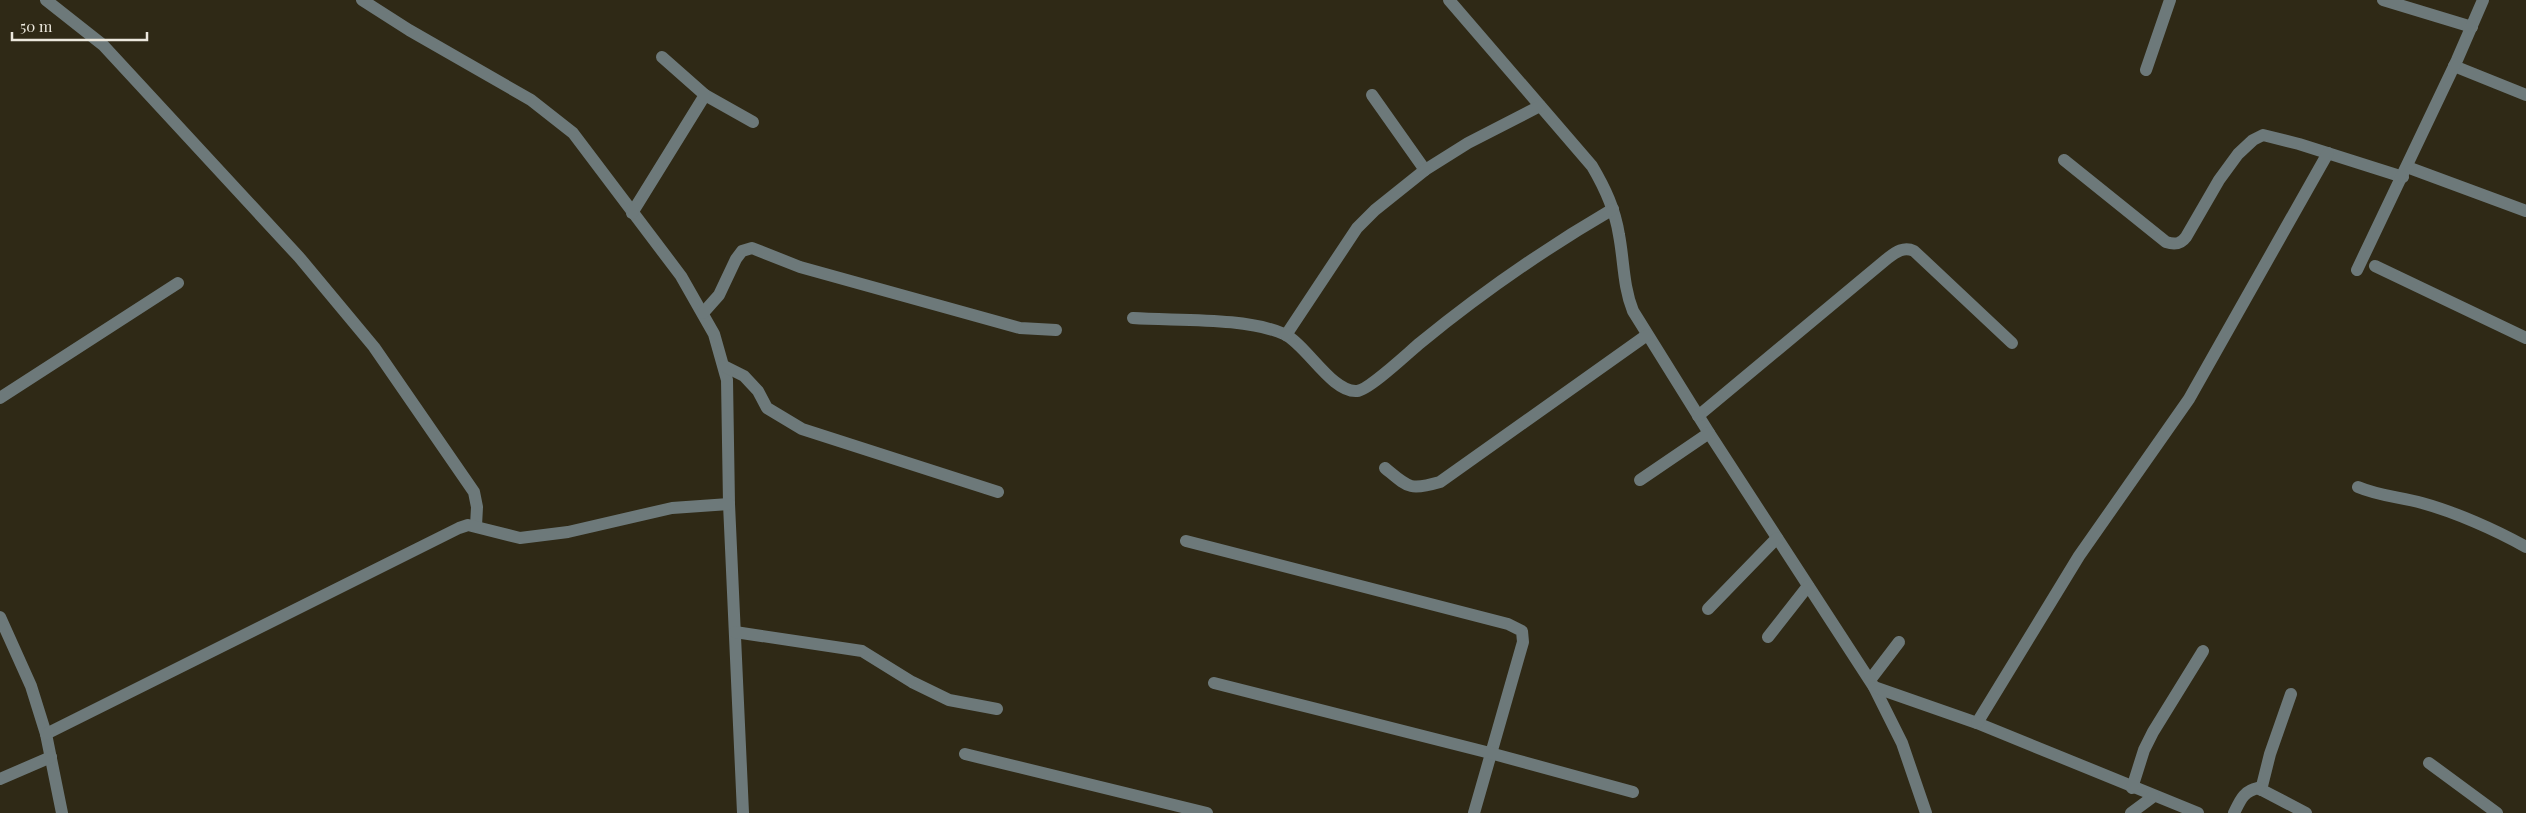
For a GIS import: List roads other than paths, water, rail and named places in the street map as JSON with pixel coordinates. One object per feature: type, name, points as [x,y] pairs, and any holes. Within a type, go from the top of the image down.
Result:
[{"type":"street","points":[[46,0],[103,45],[299,256],[367,339],[464,474],[474,492],[477,507],[476,526]]},
{"type":"street","points":[[362,0],[409,30],[531,100],[559,121],[580,142],[681,276],[714,334],[724,366],[726,380],[729,504],[743,813]]},
{"type":"street","points":[[1449,0],[1592,166],[1604,186],[1619,232],[1626,292],[1633,311],[1698,416],[1872,684],[1902,744],[1926,813]]},
{"type":"street","points":[[2146,70],[2170,0]]},
{"type":"street","points":[[2383,0],[2472,27]]},
{"type":"street","points":[[2356,270],[2405,172],[2483,0]]},
{"type":"street","points":[[662,57],[705,95],[752,122]]},
{"type":"street","points":[[2454,66],[2526,95]]},
{"type":"street","points":[[632,213],[705,95]]},
{"type":"street","points":[[1372,95],[1425,170]]},
{"type":"street","points":[[1286,334],[1357,228],[1375,210],[1425,170],[1468,143],[1540,106]]},
{"type":"street","points":[[2064,160],[2166,242],[2173,244],[2182,242],[2219,180],[2253,140],[2263,135],[2405,172],[2526,211]]},
{"type":"street","points":[[1977,723],[2079,556],[2189,399],[2328,153]]},
{"type":"street","points":[[1133,318],[1230,323],[1264,328],[1286,334],[1344,388],[1358,391],[1369,385],[1422,342],[1518,270],[1613,209]]},
{"type":"street","points":[[703,314],[720,295],[736,259],[742,251],[752,248],[800,267],[1020,328],[1056,330]]},
{"type":"street","points":[[1698,416],[1888,258],[1903,249],[1908,248],[1914,251],[2012,343]]},
{"type":"street","points":[[2375,266],[2526,338]]},
{"type":"street","points":[[0,398],[178,283]]},
{"type":"street","points":[[1385,468],[1406,485],[1419,488],[1440,482],[1647,335]]},
{"type":"street","points":[[724,366],[744,376],[758,391],[767,408],[802,429],[998,492]]},
{"type":"street","points":[[1640,480],[1709,433]]},
{"type":"street","points":[[2358,487],[2372,493],[2424,503],[2452,513],[2526,547]]},
{"type":"street","points":[[46,734],[468,525],[520,538],[568,532],[672,508],[729,504]]},
{"type":"street","points":[[1708,609],[1777,538]]},
{"type":"street","points":[[1186,541],[1508,624],[1522,631],[1523,642],[1474,813]]},
{"type":"street","points":[[1768,637],[1808,586]]},
{"type":"street","points":[[1,621],[31,686],[46,734],[62,813]]},
{"type":"street","points":[[736,632],[862,651],[912,682],[949,700],[997,709]]},
{"type":"street","points":[[1872,684],[1900,642]]},
{"type":"street","points":[[2132,788],[2144,750],[2153,732],[2203,651]]},
{"type":"street","points":[[1214,683],[1490,753],[1633,792]]},
{"type":"street","points":[[1872,684],[1977,723],[2132,788],[2198,813]]},
{"type":"street","points":[[2261,790],[2272,747],[2291,694]]},
{"type":"street","points":[[965,754],[1206,813]]},
{"type":"street","points":[[0,779],[50,757]]},
{"type":"street","points":[[2429,763],[2497,813]]},
{"type":"street","points":[[2234,813],[2243,795],[2250,790],[2261,790],[2306,813]]},
{"type":"street","points":[[2131,813],[2158,797]]},
{"type":"street","points":[[2158,797],[2167,813]]}]
